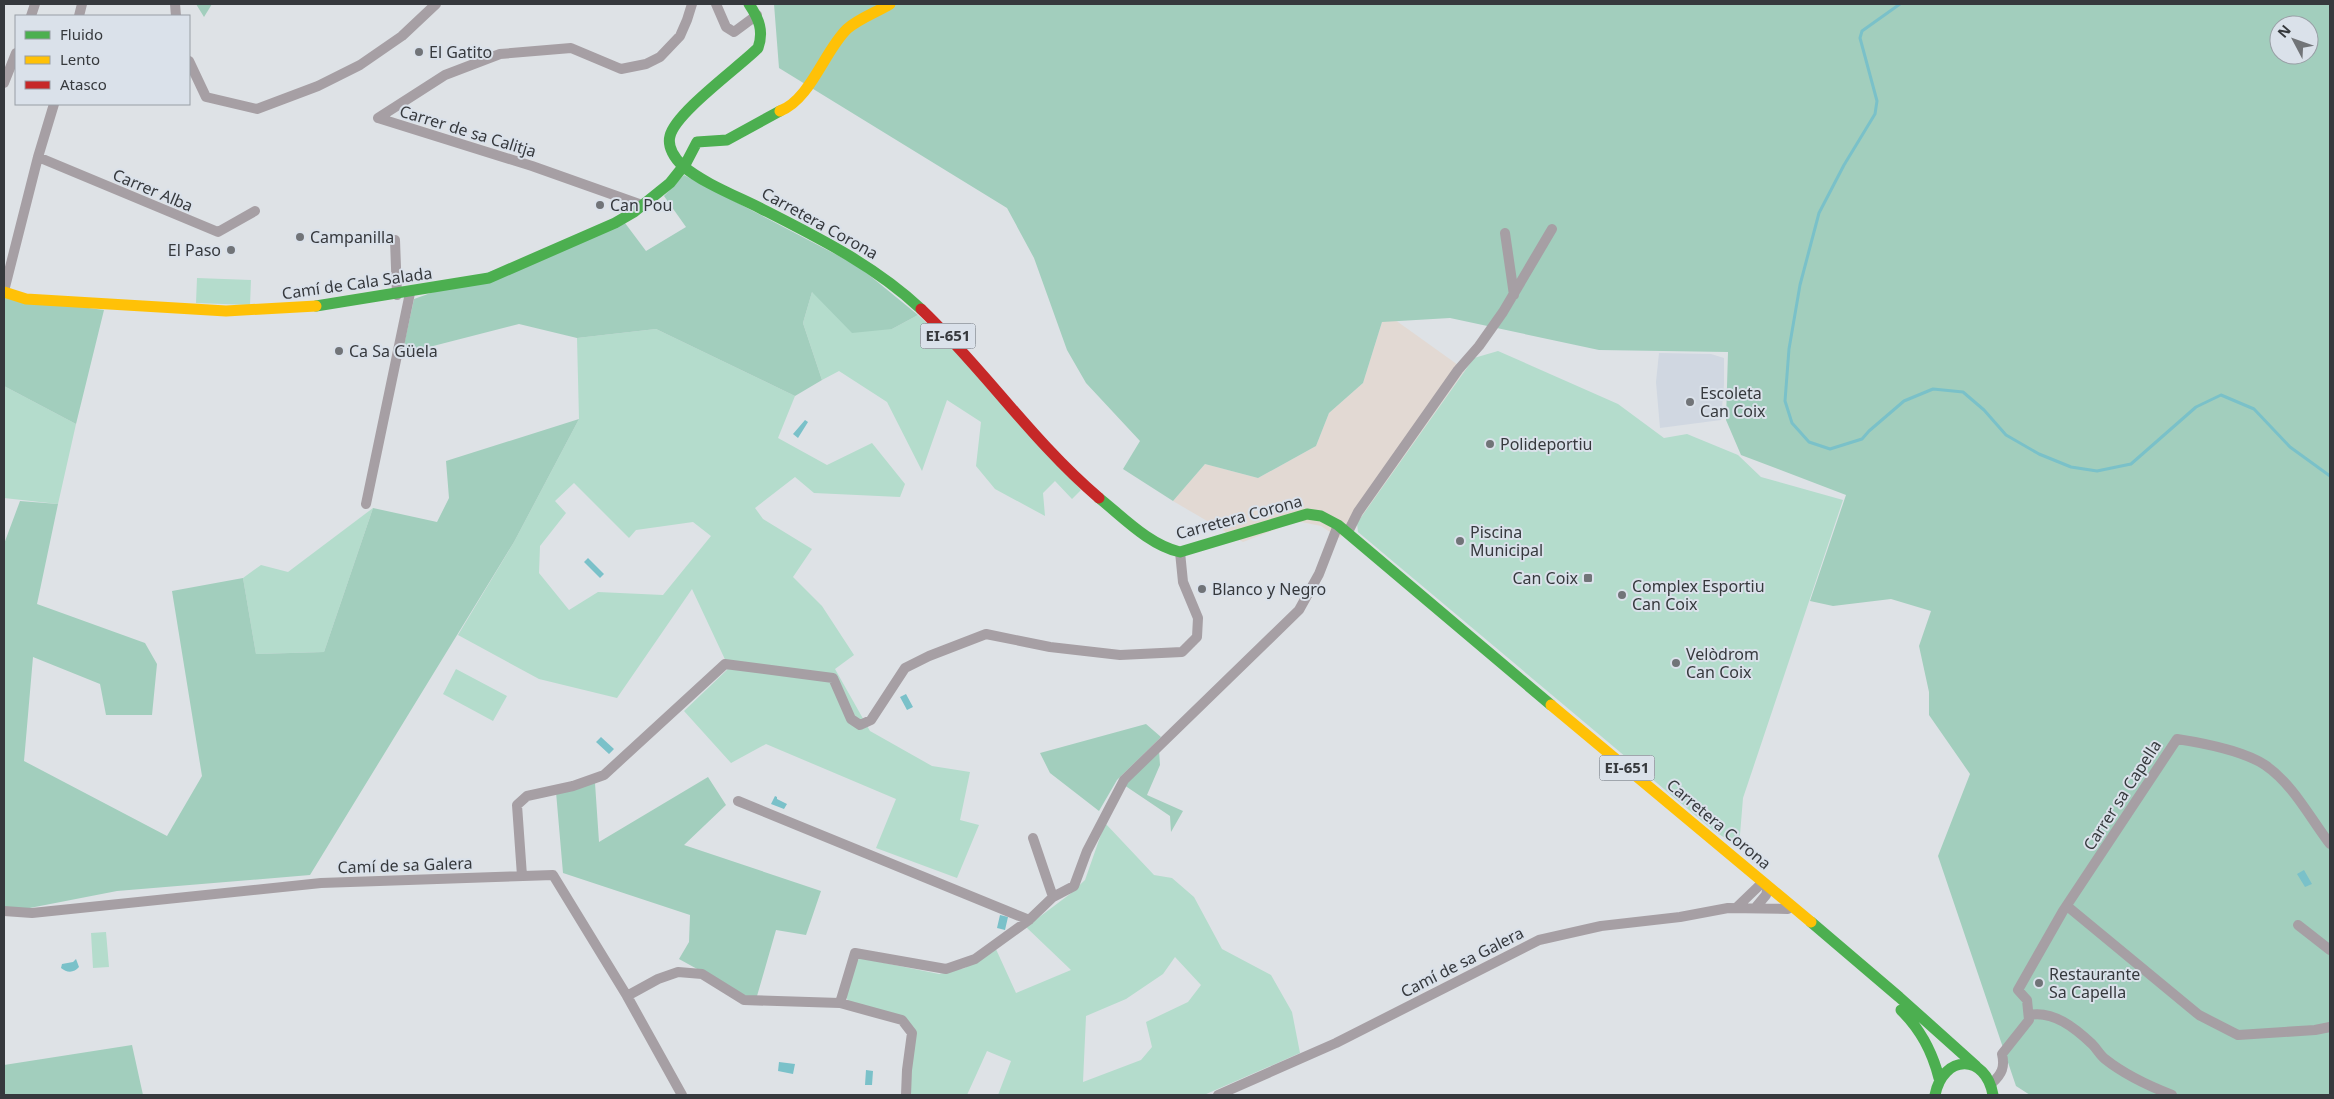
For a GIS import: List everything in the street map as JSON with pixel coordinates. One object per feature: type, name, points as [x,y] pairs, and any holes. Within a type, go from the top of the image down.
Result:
[{"type":"main road","name":"EI-651","points":[[684,167],[671,150],[670,133],[684,115],[758,48],[762,36],[762,26],[749,4]]},
{"type":"main road","name":"Camí de Cala Salada","points":[[4,291],[26,299],[226,311],[300,308],[398,296],[489,278],[615,223],[642,205],[665,186],[684,167],[697,142],[727,140],[742,130],[790,106],[807,88],[847,29],[890,4]]},
{"type":"main road","name":"Carretera Corona","points":[[684,167],[861,262],[906,295],[971,358],[1051,450],[1097,497],[1167,550],[1180,552],[1307,514],[1321,516],[1343,529],[1922,1015],[1976,1066]]},
{"type":"main road","name":"Carretera Corona","points":[[1768,887],[1788,909],[1913,1022],[1932,1050],[1939,1078]]},
{"type":"main road","points":[[1939,1078],[1943,1072],[1955,1065],[1962,1063],[1976,1066]]},
{"type":"main road","name":"EI-651","points":[[1976,1066],[1986,1073],[1992,1088],[2004,1095]]},
{"type":"main road","name":"EI-651","points":[[1935,1095],[1939,1078]]},
{"type":"street","points":[[190,63],[206,97],[257,110],[318,86],[360,65],[402,36],[436,4]]},
{"type":"street","name":"Carrer de sa Calitja","points":[[642,205],[532,166],[378,118],[445,75],[500,54],[571,48],[621,69],[646,64],[660,57],[680,36],[688,20],[692,4]]},
{"type":"street","points":[[716,4],[726,28],[734,32],[757,15]]},
{"type":"street","points":[[4,83],[8,63]]},
{"type":"street","points":[[4,291],[54,105]]},
{"type":"street","name":"Carrer Alba","points":[[38,158],[218,232],[254,211]]},
{"type":"street","points":[[840,1003],[855,953],[946,969],[975,959],[1029,920],[1053,897],[1074,886],[1087,851],[1124,780],[1299,610],[1343,529],[1358,512],[1458,370],[1479,346],[1514,295],[1552,229]]},
{"type":"street","points":[[1505,234],[1514,295]]},
{"type":"street","points":[[395,240],[398,296]]},
{"type":"street","points":[[366,504],[410,293]]},
{"type":"street","points":[[522,876],[518,805],[527,796],[573,786],[604,775],[725,664],[833,678],[851,719],[860,725],[870,720],[905,668],[929,656],[986,634],[1050,647],[1120,655],[1182,652],[1197,637],[1198,618],[1182,582],[1180,552]]},
{"type":"street","name":"Carrer sa Capella","points":[[2029,1015],[2027,1000],[2018,990],[2067,906],[2177,739],[2207,744],[2264,765],[2288,786],[2330,844]]},
{"type":"street","points":[[738,801],[1029,920]]},
{"type":"street","points":[[1033,838],[1053,897]]},
{"type":"street","name":"Camí de sa Galera","points":[[4,911],[32,913],[321,882],[553,875],[627,996],[682,1095]]},
{"type":"street","points":[[1736,907],[1768,887]]},
{"type":"street","points":[[1756,907],[1766,895],[1768,887]]},
{"type":"street","points":[[2067,906],[2199,1015],[2238,1035],[2314,1030],[2330,1027]]},
{"type":"street","name":"Camí de sa Galera","points":[[1218,1095],[1336,1043],[1540,940],[1601,926],[1736,907],[1788,909]]},
{"type":"street","points":[[2298,925],[2330,950]]},
{"type":"street","points":[[627,996],[658,979],[678,972],[702,974],[744,1000],[840,1003],[902,1020],[912,1033],[906,1095]]},
{"type":"street","points":[[1992,1088],[2004,1064],[2002,1054],[2029,1020],[2029,1015],[2046,1014],[2058,1019],[2092,1044],[2105,1058],[2145,1084],[2172,1095]]},
{"type":"shaded area","points":[[1391,317],[1465,370],[1357,523],[1339,538],[1321,526],[1297,521],[1243,542],[1173,501],[1205,464],[1258,478],[1316,446],[1329,413],[1363,383],[1382,322]]},
{"type":"shaded area","name":"Escoleta Can Coix","points":[[1659,353],[1711,354],[1724,358],[1721,420],[1660,428],[1656,382]]},
{"type":"green space","points":[[196,4],[212,4],[204,17]]},
{"type":"green space","points":[[774,4],[2330,4],[2330,1095],[2030,1095],[2016,1086],[1938,856],[1970,774],[1929,715],[1929,692],[1919,646],[1931,611],[1891,599],[1833,606],[1810,601],[1846,495],[1741,455],[1726,420],[1728,352],[1599,350],[1450,318],[1382,322],[1363,383],[1329,413],[1316,446],[1258,478],[1205,464],[1173,501],[1123,469],[1140,441],[1086,383],[1067,350],[1034,258],[1007,208],[779,68]]},
{"type":"green space","points":[[684,175],[858,266],[918,315],[892,329],[852,333],[812,292],[803,323],[822,380],[795,396],[656,329],[577,338],[519,324],[402,354],[414,299],[625,223],[646,251],[686,227],[664,196]]},
{"type":"green space","points":[[197,278],[251,280],[250,305],[196,303]]},
{"type":"green space","points":[[812,292],[892,329],[918,315],[967,360],[1081,490],[1072,499],[1055,481],[1043,493],[1045,516],[995,489],[976,466],[981,422],[947,400],[922,471],[887,402],[839,371],[822,380],[803,323]]},
{"type":"green space","points":[[4,297],[104,310],[76,424],[4,386]]},
{"type":"green space","points":[[656,329],[795,396],[778,438],[827,465],[872,443],[905,484],[900,497],[814,493],[795,477],[755,508],[763,519],[812,549],[793,577],[822,606],[854,655],[835,669],[870,731],[932,766],[970,772],[960,820],[979,825],[957,878],[876,848],[896,799],[766,744],[731,763],[684,711],[729,668],[692,589],[617,698],[539,679],[458,635],[514,542],[579,419],[577,338]],"holes":[[[574,483],[629,538],[636,530],[693,522],[711,536],[663,595],[598,592],[569,610],[539,573],[540,546],[566,513],[555,501]]]},
{"type":"green space","name":"Complex Esportiu Can Coix","points":[[1498,351],[1618,404],[1664,438],[1687,434],[1738,455],[1761,477],[1843,500],[1743,798],[1739,847],[1714,831],[1358,532],[1357,523],[1474,358]]},
{"type":"green space","points":[[4,386],[76,424],[58,504],[4,498]]},
{"type":"green space","points":[[579,419],[514,542],[310,875],[117,891],[4,913],[4,544],[20,501],[58,504],[37,604],[145,643],[157,664],[152,715],[106,715],[100,684],[33,657],[24,761],[167,836],[202,776],[172,591],[243,578],[256,654],[324,652],[373,508],[437,522],[449,498],[446,461]]},
{"type":"green space","points":[[373,508],[324,652],[256,654],[243,578],[261,565],[288,572]]},
{"type":"green space","points":[[456,669],[507,696],[493,721],[443,694]]},
{"type":"green space","points":[[1146,724],[1161,737],[1117,780],[1099,811],[1050,773],[1040,753]]},
{"type":"green space","points":[[1159,750],[1160,765],[1147,795],[1183,811],[1171,832],[1170,816],[1124,785]]},
{"type":"green space","points":[[708,777],[726,805],[684,845],[821,891],[806,935],[776,930],[757,996],[748,997],[679,959],[689,942],[690,915],[563,873],[556,792],[595,783],[599,842]]},
{"type":"green space","points":[[1105,823],[1154,875],[1172,878],[1194,897],[1222,949],[1271,975],[1292,1012],[1300,1053],[1204,1095],[998,1095],[1011,1061],[987,1051],[967,1095],[910,1095],[914,1031],[904,1018],[848,1001],[845,994],[856,962],[860,958],[939,974],[965,968],[995,947],[1016,993],[1071,970],[1026,927],[1070,894],[1085,880]],"holes":[[[1175,957],[1201,985],[1188,1002],[1146,1022],[1152,1047],[1141,1060],[1083,1082],[1086,1016],[1126,999],[1163,974]]]},
{"type":"green space","points":[[106,932],[109,967],[93,968],[91,933]]},
{"type":"green space","points":[[132,1045],[143,1095],[4,1095],[4,1065]]},
{"type":"water","points":[[805,420],[808,422],[798,438],[793,434]]},
{"type":"water","points":[[588,558],[604,574],[600,578],[584,562]]},
{"type":"water","points":[[906,694],[913,707],[907,710],[900,697]]},
{"type":"water","points":[[601,737],[614,749],[609,754],[596,742]]},
{"type":"water","points":[[775,796],[787,804],[784,809],[771,804]]},
{"type":"water","points":[[2304,870],[2312,884],[2305,887],[2297,874]]},
{"type":"water","points":[[1000,915],[1008,917],[1005,930],[997,928]]},
{"type":"water","points":[[76,959],[79,967],[75,970],[68,971],[61,968],[62,964],[73,962]]},
{"type":"water","points":[[779,1062],[795,1064],[793,1074],[778,1071]]},
{"type":"water","points":[[866,1070],[873,1071],[872,1085],[865,1085]]},
{"type":"waterway","points":[[1900,4],[1862,31],[1860,38],[1877,101],[1875,114],[1844,165],[1819,213],[1800,285],[1789,349],[1785,401],[1792,423],[1809,442],[1830,449],[1862,439],[1904,401],[1933,389],[1963,392],[1984,410],[2006,435],[2039,454],[2071,467],[2097,471],[2131,464],[2196,407],[2221,395],[2254,409],[2290,447],[2330,476]]},
{"type":"traffic: fast","points":[[749,4],[760,25],[761,36],[758,48],[683,115],[674,126],[670,136],[672,152],[683,166],[700,178],[844,253],[884,279],[921,309]]},
{"type":"traffic: fast","points":[[316,306],[489,278],[615,223],[634,212],[670,183],[686,163],[697,142],[727,140],[780,111]]},
{"type":"traffic: fast","points":[[1099,498],[1147,537],[1180,552],[1307,514],[1321,516],[1338,525],[1551,705]]},
{"type":"traffic: fast","points":[[1811,922],[1976,1066]]},
{"type":"traffic: fast","points":[[1901,1010],[1925,1041],[1939,1078]]},
{"type":"traffic: fast","points":[[1935,1095],[1946,1072],[1955,1066],[1964,1064],[1974,1066],[1982,1072],[1989,1081],[1993,1095]]},
{"type":"traffic: slow","points":[[780,111],[791,105],[809,86],[831,49],[851,25],[890,4]]},
{"type":"traffic: slow","points":[[4,292],[26,299],[226,311],[316,306]]},
{"type":"traffic: slow","points":[[1551,705],[1811,922]]},
{"type":"traffic: jam","points":[[921,309],[966,356],[1052,453],[1099,498]]},
{"type":"place","name":"El Gatito","points":[[419,52]]},
{"type":"place","name":"Can Pou","points":[[600,205]]},
{"type":"place","name":"Campanilla","points":[[300,237]]},
{"type":"place","name":"El Paso","points":[[231,250]]},
{"type":"place","name":"Ca Sa Güela","points":[[339,351]]},
{"type":"place","name":"Escoleta Can Coix","points":[[1690,402]]},
{"type":"place","name":"Polideportiu","points":[[1490,444]]},
{"type":"place","name":"Piscina Municipal","points":[[1460,541]]},
{"type":"place","name":"Can Coix","points":[[1588,578]]},
{"type":"place","name":"Blanco y Negro","points":[[1202,589]]},
{"type":"place","name":"Complex Esportiu Can Coix","points":[[1622,595]]},
{"type":"place","name":"Velòdrom Can Coix","points":[[1676,663]]},
{"type":"place","name":"Restaurante Sa Capella","points":[[2039,983]]}]
